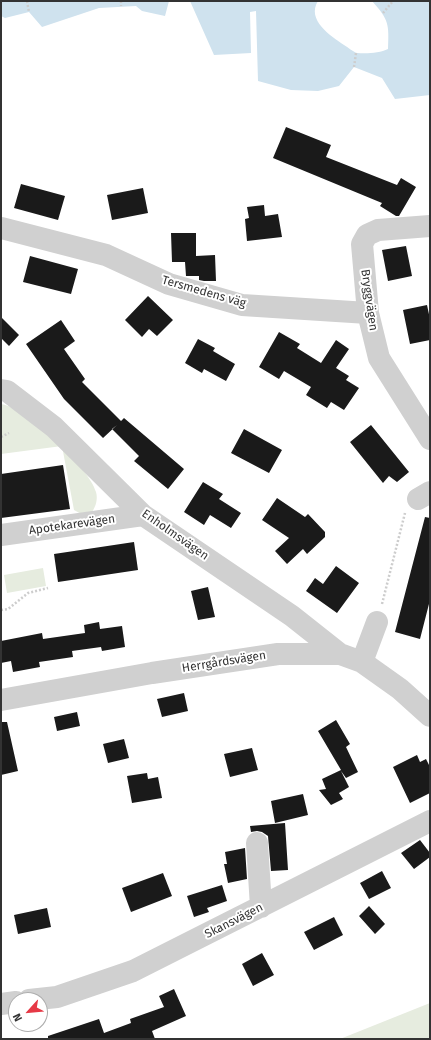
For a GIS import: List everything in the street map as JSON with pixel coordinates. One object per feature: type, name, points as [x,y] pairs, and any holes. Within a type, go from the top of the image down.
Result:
[{"type":"street","name":"Bryggvägen","points":[[430,226],[378,230],[367,235],[362,244],[368,313],[379,358],[430,439]]},
{"type":"street","name":"Tersmedens väg","points":[[1,228],[106,255],[169,284],[242,305],[368,313]]},
{"type":"street","name":"Enholmsvägen","points":[[4,391],[54,427],[143,515],[292,616],[340,654]]},
{"type":"street","name":"Apotekarevägen","points":[[1,535],[143,515]]},
{"type":"street","points":[[362,662],[377,622]]},
{"type":"street","name":"Herrgårdsvägen","points":[[1,700],[152,673],[270,655],[340,654],[362,662],[427,706]]},
{"type":"street","name":"Skansvägen","points":[[48,998],[56,997],[134,971],[430,821]]},
{"type":"street","points":[[257,843],[262,907]]},
{"type":"path","points":[[27,1],[29,12]]},
{"type":"path","points":[[120,1],[121,6]]},
{"type":"path","points":[[383,13],[393,1]]},
{"type":"path","points":[[354,67],[356,53]]},
{"type":"path","points":[[1,437],[9,432]]},
{"type":"path","points":[[377,622],[404,514],[424,496]]},
{"type":"path","points":[[1,610],[8,609],[28,593],[48,588]]},
{"type":"shaded area","points":[[1,404],[12,408],[25,416],[61,446],[1,454]]},
{"type":"shaded area","points":[[62,447],[70,454],[91,481],[97,497],[96,505],[92,512],[83,515],[74,510]]},
{"type":"shaded area","points":[[43,568],[46,586],[7,593],[4,575]]},
{"type":"shaded area","points":[[430,1003],[430,1039],[340,1039]]},
{"type":"water","points":[[1,1],[169,1],[165,16],[142,11],[136,6],[99,8],[42,27],[29,12],[5,18],[1,16]]},
{"type":"water","points":[[190,1],[318,1],[315,8],[315,15],[322,27],[354,52],[365,53],[388,49],[387,23],[382,13],[372,1],[430,1],[430,95],[395,99],[382,78],[354,67],[339,86],[318,91],[291,90],[258,81],[256,11],[250,12],[251,53],[214,55]]},
{"type":"building","points":[[286,127],[331,145],[326,157],[397,185],[401,178],[416,187],[399,216],[396,216],[380,206],[382,203],[273,158]]},
{"type":"building","points":[[21,184],[65,196],[58,220],[14,208]]},
{"type":"building","points":[[143,188],[148,213],[112,220],[107,195]]},
{"type":"building","points":[[264,205],[265,216],[278,214],[282,237],[247,241],[245,219],[249,218],[247,207]]},
{"type":"building","points":[[171,233],[196,233],[196,256],[215,255],[216,281],[199,280],[199,276],[186,276],[185,262],[172,262]]},
{"type":"building","points":[[406,246],[412,276],[388,281],[382,250]]},
{"type":"building","points":[[30,256],[78,269],[71,294],[23,282]]},
{"type":"building","points":[[148,296],[173,320],[157,336],[149,329],[142,337],[125,320]]},
{"type":"building","points":[[427,305],[430,319],[430,340],[410,344],[403,310]]},
{"type":"building","points":[[1,317],[19,335],[9,346],[1,338]]},
{"type":"building","points":[[61,320],[75,341],[64,349],[85,379],[82,382],[121,421],[124,418],[184,469],[168,489],[134,461],[139,456],[112,429],[103,438],[64,399],[26,344]]},
{"type":"building","points":[[279,332],[300,344],[297,348],[321,363],[336,340],[349,349],[336,368],[349,376],[346,380],[359,388],[344,410],[331,402],[327,408],[306,395],[311,387],[284,371],[279,379],[259,367]]},
{"type":"building","points":[[198,339],[215,348],[213,351],[235,364],[226,381],[204,369],[202,373],[185,363]]},
{"type":"building","points":[[371,425],[409,472],[397,482],[389,476],[383,483],[350,442]]},
{"type":"building","points":[[244,429],[282,450],[269,473],[231,453]]},
{"type":"building","points":[[63,465],[70,509],[1,518],[1,474]]},
{"type":"building","points":[[203,482],[223,494],[219,499],[241,513],[231,528],[210,515],[204,525],[184,512]]},
{"type":"building","points":[[277,498],[305,517],[308,514],[325,532],[325,537],[307,554],[303,549],[287,564],[275,551],[289,538],[262,520]]},
{"type":"building","points":[[425,517],[430,518],[430,600],[420,639],[395,632]]},
{"type":"building","points":[[134,542],[138,570],[58,582],[54,554]]},
{"type":"building","points":[[336,566],[359,583],[337,613],[306,591],[315,578],[323,584]]},
{"type":"building","points":[[208,587],[215,617],[198,620],[191,591]]},
{"type":"building","points":[[99,622],[100,629],[122,626],[125,647],[102,651],[101,647],[72,651],[73,657],[39,662],[40,667],[13,672],[11,661],[1,663],[1,641],[42,633],[43,639],[85,633],[84,625]]},
{"type":"building","points":[[184,693],[188,711],[162,717],[157,699]]},
{"type":"building","points":[[77,712],[80,726],[57,731],[54,717]]},
{"type":"building","points":[[336,720],[350,744],[346,747],[358,772],[346,778],[341,771],[349,787],[339,793],[343,799],[331,805],[319,790],[326,789],[322,779],[341,770],[318,731]]},
{"type":"building","points":[[1,722],[7,722],[18,771],[1,775]]},
{"type":"building","points":[[124,739],[129,758],[108,763],[103,744]]},
{"type":"building","points":[[252,748],[258,770],[230,777],[224,754]]},
{"type":"building","points":[[417,755],[420,762],[426,759],[430,767],[430,793],[410,803],[393,767]]},
{"type":"building","points":[[147,773],[148,779],[158,777],[162,798],[132,803],[127,776]]},
{"type":"building","points":[[303,794],[308,815],[275,823],[271,801]]},
{"type":"building","points":[[285,823],[288,870],[271,871],[268,836],[262,832],[251,832],[250,826]]},
{"type":"building","points":[[420,840],[430,853],[430,857],[414,869],[401,853]]},
{"type":"building","points":[[245,848],[247,879],[228,883],[224,864],[227,864],[225,852]]},
{"type":"building","points":[[382,871],[391,888],[369,899],[360,883]]},
{"type":"building","points":[[163,873],[172,896],[131,912],[122,888]]},
{"type":"building","points":[[222,885],[227,901],[207,908],[209,912],[194,917],[187,896]]},
{"type":"building","points":[[369,906],[385,924],[375,934],[359,916]]},
{"type":"building","points":[[47,908],[51,927],[18,934],[14,915]]},
{"type":"building","points":[[334,917],[343,935],[314,950],[304,932]]},
{"type":"building","points":[[262,953],[274,975],[253,986],[242,964]]},
{"type":"building","points":[[174,989],[186,1016],[152,1031],[155,1039],[48,1039],[48,1036],[99,1019],[104,1033],[131,1023],[130,1019],[164,1007],[159,996]]}]
